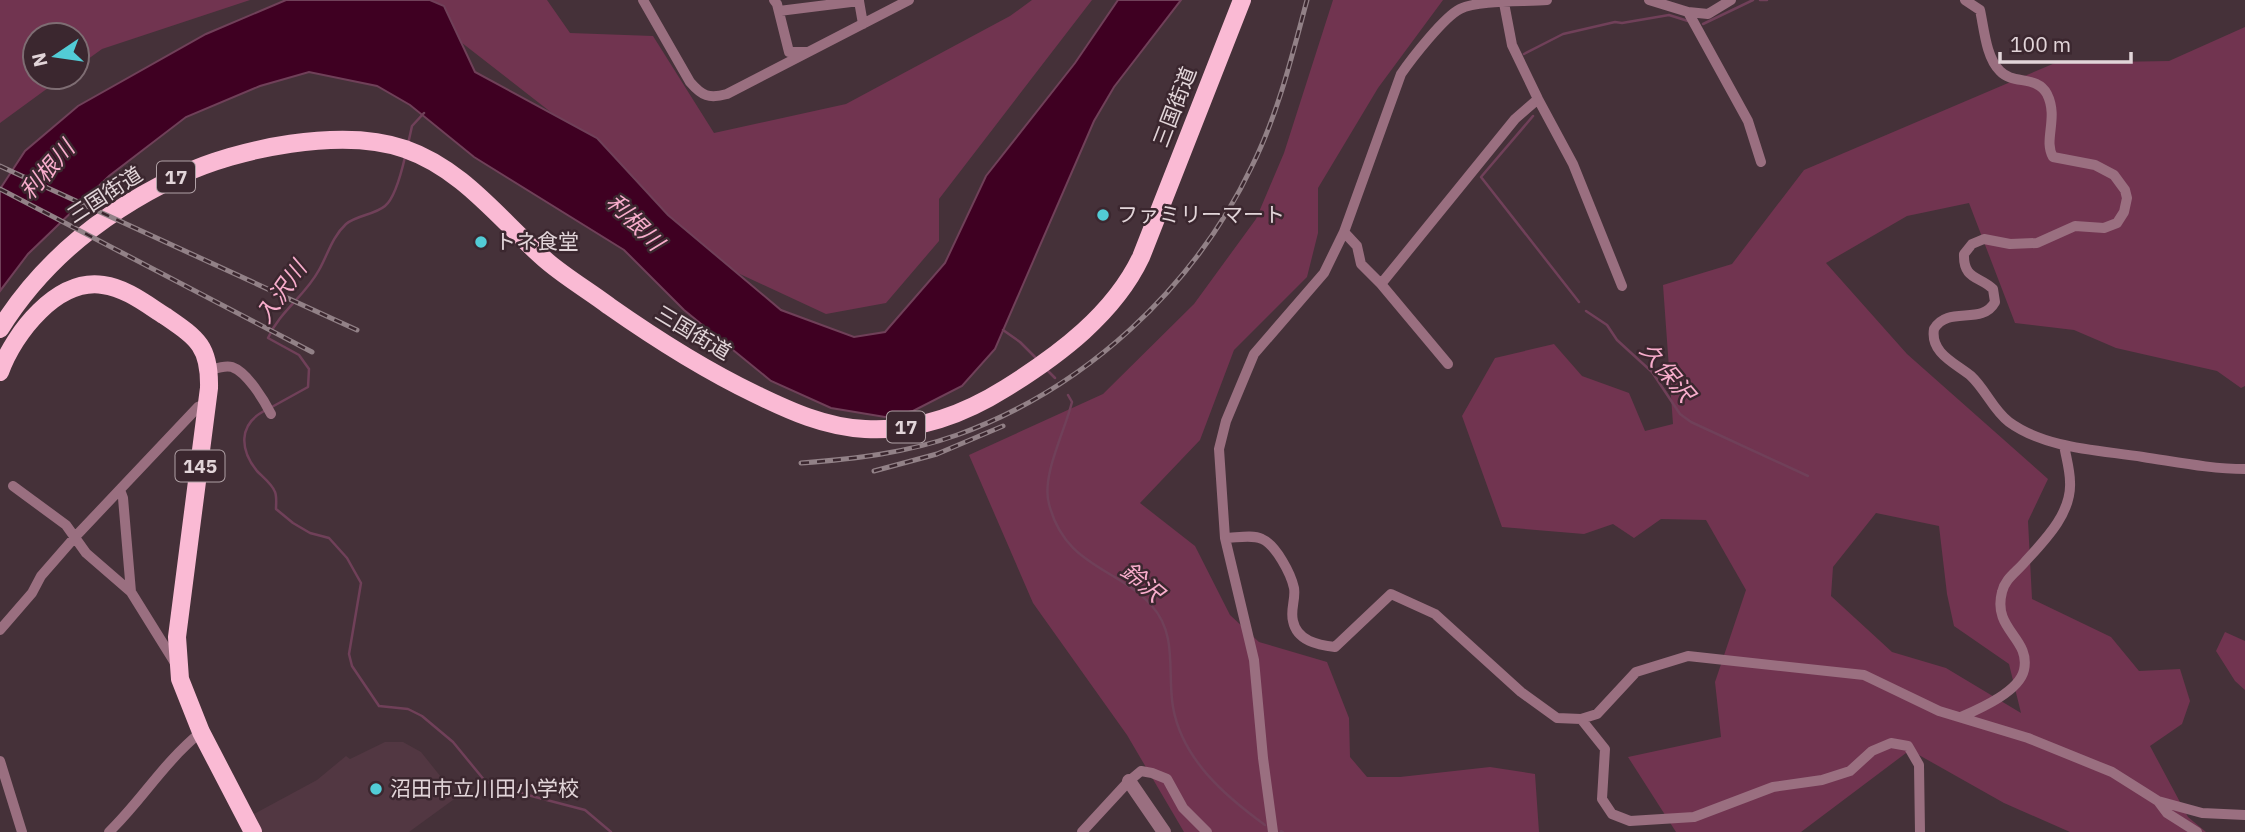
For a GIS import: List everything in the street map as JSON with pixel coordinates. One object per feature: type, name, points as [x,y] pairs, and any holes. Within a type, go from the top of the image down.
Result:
[{"type":"highway","name":"三国街道","points":[[0,329],[26,290],[77,239],[121,207],[196,168],[246,153],[338,140],[372,141],[410,151],[438,164],[462,181],[493,208],[523,240],[572,280],[668,348],[700,366],[776,404],[820,422],[865,429],[891,429],[925,424],[973,408],[1014,384],[1072,340],[1114,302],[1141,257],[1242,0]]},
{"type":"highway","points":[[0,372],[20,332],[36,315],[52,301],[76,287],[96,284],[117,288],[133,296],[185,330],[203,349],[210,370]]},
{"type":"highway","name":"145","points":[[210,370],[177,637],[178,669],[182,690],[201,732],[253,832]]},
{"type":"street","points":[[643,0],[690,82],[699,93],[715,98],[909,0]]},
{"type":"street","points":[[1273,832],[1254,660],[1225,538],[1219,449],[1226,421],[1255,354],[1324,273],[1344,232],[1401,74],[1415,53],[1458,10],[1474,5],[1547,0]]},
{"type":"street","points":[[1649,0],[1688,12],[1709,14],[1731,0]]},
{"type":"street","points":[[1965,0],[1980,10],[1992,59],[1999,71],[2012,78],[2037,84],[2048,96],[2053,124],[2048,144],[2053,157],[2105,169],[2120,182],[2127,198],[2124,212],[2111,226],[2075,226],[2037,243],[2010,244],[1984,239],[1972,244],[1965,251],[1965,264],[1974,278],[1993,289],[1995,302],[1983,313],[1945,317],[1934,328],[1934,341],[1938,349],[1980,385],[2008,421],[2037,436],[2064,445],[2189,464],[2245,468]]},
{"type":"street","points":[[809,52],[789,52],[776,5],[859,1],[863,24]]},
{"type":"street","points":[[1504,3],[1512,46],[1573,164],[1622,286]]},
{"type":"street","points":[[1688,12],[1748,121],[1760,162]]},
{"type":"street","points":[[1381,284],[1515,119],[1538,99]]},
{"type":"street","points":[[1344,232],[1357,246],[1361,264],[1448,364]]},
{"type":"street","points":[[210,370],[226,366],[235,368],[255,388],[268,409]]},
{"type":"street","points":[[0,630],[75,537],[198,407],[208,403]]},
{"type":"street","points":[[1961,717],[2004,694],[2024,670],[2022,645],[2000,616],[2000,597],[2004,583],[2054,529],[2067,501],[2071,484],[2064,445]]},
{"type":"street","points":[[13,485],[66,525],[86,553],[131,592],[178,669]]},
{"type":"street","points":[[120,490],[123,498],[131,592]]},
{"type":"street","points":[[1225,538],[1263,539],[1284,562],[1294,589],[1293,621],[1305,639],[1317,645],[1335,647],[1391,594],[1434,614],[1521,692],[1557,718],[1581,719],[1597,714],[1636,672],[1688,656],[1864,675],[1939,711],[2028,738],[2112,772],[2158,801],[2202,813],[2245,815]]},
{"type":"street","points":[[1581,719],[1605,749],[1602,799],[1612,814],[1630,821],[1694,817],[1773,787],[1822,780],[1850,771],[1872,751],[1891,743],[1908,747],[1919,765],[1920,832]]},
{"type":"street","points":[[109,832],[162,768],[201,732]]},
{"type":"street","points":[[0,761],[22,832]]},
{"type":"street","points":[[1082,832],[1141,771],[1167,779],[1183,808],[1207,832]]},
{"type":"street","points":[[1129,781],[1164,832]]},
{"type":"street","points":[[2158,801],[2167,813],[2197,832]]},
{"type":"shaded area","points":[[0,0],[250,0],[102,49],[91,57],[91,21],[21,21],[21,91],[44,91],[0,123]]},
{"type":"shaded area","points":[[306,0],[547,0],[570,33],[653,36],[714,133],[846,104],[1010,16],[1032,0],[1092,0],[939,199],[939,241],[886,303],[826,314],[671,242],[634,177],[412,4]]},
{"type":"shaded area","points":[[1333,0],[1443,0],[1378,88],[1318,188],[1318,233],[1307,277],[1234,350],[1200,440],[1140,503],[1195,546],[1230,615],[1259,642],[1327,662],[1349,718],[1350,757],[1367,777],[1400,777],[1490,767],[1535,774],[1539,832],[1184,832],[1127,735],[1033,603],[969,455],[1103,394],[1194,304],[1256,219],[1284,153]]},
{"type":"shaded area","points":[[2245,27],[2245,386],[2241,388],[2217,371],[2116,348],[2074,330],[2015,323],[1969,203],[1907,216],[1826,263],[1907,354],[2048,479],[2028,521],[2032,599],[2111,637],[2139,671],[2180,669],[2190,701],[2182,724],[2150,746],[2188,817],[2206,832],[2070,832],[2004,803],[1910,750],[1801,832],[1676,832],[1628,757],[1721,737],[1715,682],[1746,590],[1706,520],[1661,519],[1634,538],[1613,524],[1584,534],[1502,527],[1462,416],[1495,358],[1554,344],[1582,376],[1629,393],[1645,431],[1673,424],[1663,285],[1732,264],[1804,170],[2055,63],[2169,61]],"holes":[[[1876,513],[1939,526],[1947,594],[1954,626],[2009,664],[2021,713],[1946,668],[1892,652],[1831,596],[1833,567]]]},
{"type":"shaded area","points":[[2225,632],[2245,641],[2245,690],[2235,681],[2216,651]]},
{"type":"shaded area","name":"沼田市立川田小学校","points":[[385,742],[403,742],[421,752],[457,797],[409,832],[260,832],[252,815],[317,780],[346,756],[350,759]]},
{"type":"water","name":"利根川","points":[[286,0],[430,0],[444,6],[475,72],[597,138],[668,215],[781,310],[854,337],[885,332],[945,263],[986,176],[1075,63],[1118,0],[1181,0],[1114,87],[1094,121],[995,349],[962,386],[913,411],[885,417],[831,408],[771,381],[684,310],[624,250],[474,157],[410,105],[377,86],[309,72],[260,86],[186,117],[109,176],[28,254],[0,291],[0,189],[25,151],[78,106],[206,34]]},
{"type":"waterway","name":"久保沢","points":[[1703,24],[1753,0]]},
{"type":"waterway","name":"久保沢","points":[[1760,0],[1767,0]]},
{"type":"waterway","name":"久保沢","points":[[1524,54],[1563,34],[1615,22],[1669,15],[1688,21]]},
{"type":"waterway","name":"入沢川","points":[[408,144],[412,126],[424,113]]},
{"type":"waterway","name":"久保沢","points":[[1533,116],[1481,177],[1579,302]]},
{"type":"waterway","name":"入沢川","points":[[270,408],[308,387],[309,369],[299,355],[268,338],[273,328],[307,288],[341,229],[350,221],[381,209],[389,202],[398,183],[405,157]]},
{"type":"waterway","name":"久保沢","points":[[1586,311],[1607,325],[1617,340],[1652,372],[1680,414],[1691,422],[1808,476]]},
{"type":"waterway","name":"鈴沢","points":[[1003,330],[1035,357]]},
{"type":"waterway","name":"鈴沢","points":[[1047,370],[1055,378]]},
{"type":"waterway","name":"鈴沢","points":[[1068,395],[1072,402],[1048,480],[1049,504],[1057,525],[1079,554],[1138,593],[1160,617],[1170,655],[1173,707],[1186,743],[1207,775],[1235,802],[1265,825]]},
{"type":"waterway","name":"入沢川","points":[[264,411],[250,423],[246,431],[244,438],[247,455],[257,471],[274,489],[276,509],[310,533],[329,538],[347,558],[361,583],[349,654],[352,666],[379,706],[408,709],[422,716],[453,742],[485,781],[585,810],[611,832]]},
{"type":"railway","points":[[801,463],[880,454],[957,435],[1004,415],[1049,391],[1091,362],[1131,329],[1167,293],[1228,211],[1252,166],[1277,105],[1307,0]]},
{"type":"railway","points":[[0,166],[357,330]]},
{"type":"railway","points":[[0,189],[312,352]]},
{"type":"railway","points":[[874,471],[937,454],[1003,426]]},
{"type":"place","name":"ファミリーマート","points":[[1103,215]]},
{"type":"place","name":"トネ食堂","points":[[481,242]]},
{"type":"place","name":"沼田市立川田小学校","points":[[376,789]]}]
